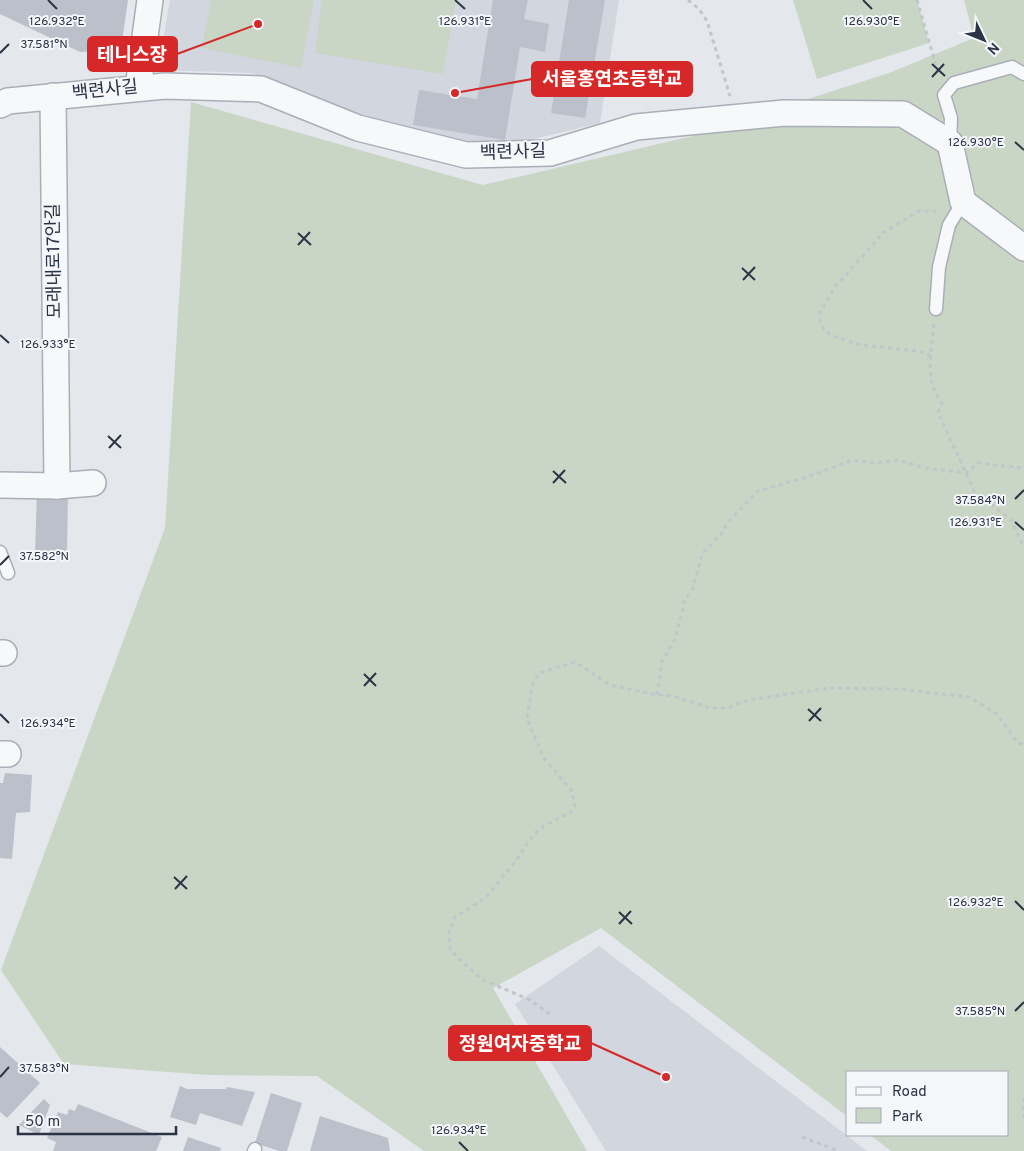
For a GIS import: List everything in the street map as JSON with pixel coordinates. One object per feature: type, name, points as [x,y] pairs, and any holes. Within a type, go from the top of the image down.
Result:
[{"type":"street","points":[[138,88],[150,0]]},
{"type":"street","name":"백련사길","points":[[0,105],[8,101],[164,86],[261,89],[358,128],[466,154],[550,153],[636,127],[784,113],[903,114],[950,143]]},
{"type":"street","name":"모래내로17안길","points":[[53,96],[57,486]]},
{"type":"street","points":[[950,143],[959,208],[1024,248]]},
{"type":"street","points":[[0,485],[57,486],[93,482]]},
{"type":"lane","points":[[950,143],[951,118],[944,95],[954,83],[1012,67],[1024,74]]},
{"type":"lane","points":[[936,308],[939,267],[949,225],[959,208]]},
{"type":"lane","points":[[0,552],[8,573]]},
{"type":"path","points":[[688,0],[699,9],[707,21],[736,117]]},
{"type":"path","points":[[917,0],[944,95]]},
{"type":"path","points":[[931,356],[918,351],[861,345],[830,335],[821,325],[819,314],[835,287],[884,232],[919,211],[959,208]]},
{"type":"path","points":[[936,308],[930,362],[932,386],[942,404],[938,412],[974,492],[1012,521],[1021,542],[1024,544]]},
{"type":"path","points":[[657,695],[662,662],[675,639],[685,600],[692,588],[702,554],[722,533],[728,522],[758,491],[807,477],[853,460],[874,463],[897,460],[926,468],[966,473],[978,463],[1024,468]]},
{"type":"path","points":[[550,1014],[528,999],[481,979],[450,950],[449,931],[455,917],[485,898],[512,866],[535,833],[545,825],[572,812],[575,806],[572,791],[544,758],[526,719],[532,686],[540,672],[575,662],[610,685],[657,695],[674,696],[710,708],[727,708],[748,700],[830,688],[900,689],[969,697],[997,714],[1017,742],[1024,746]]},
{"type":"path","points":[[1024,1098],[1024,1120]]},
{"type":"path","points":[[802,1137],[839,1151]]},
{"type":"shaded area","points":[[170,0],[619,0],[600,123],[484,151],[361,114],[251,73],[158,70]]},
{"type":"shaded area","points":[[599,946],[867,1151],[606,1151],[515,1004]]},
{"type":"green space","points":[[211,0],[314,0],[301,68],[202,48]]},
{"type":"green space","points":[[322,0],[456,0],[443,74],[315,53]]},
{"type":"green space","points":[[793,0],[917,0],[929,43],[817,79]]},
{"type":"green space","points":[[964,0],[1024,0],[1024,1151],[891,1151],[871,1136],[1009,1136],[1009,1071],[846,1071],[846,1115],[601,928],[493,988],[587,1151],[424,1151],[317,1076],[207,1075],[64,1064],[1,970],[165,528],[191,102],[483,185],[693,136],[889,73],[974,38]]},
{"type":"building","points":[[0,0],[128,0],[122,42],[99,51],[80,52],[0,14]]},
{"type":"building","points":[[493,0],[528,0],[524,19],[549,24],[545,52],[520,47],[505,140],[413,125],[419,90],[477,99]]},
{"type":"building","points":[[569,0],[605,0],[585,118],[551,113]]},
{"type":"building","points":[[37,489],[68,490],[67,557],[35,556]]},
{"type":"building","points":[[5,773],[32,775],[30,812],[16,813],[12,859],[0,858],[0,783],[3,783]]},
{"type":"building","points":[[0,1047],[40,1083],[7,1118],[0,1112]]},
{"type":"building","points":[[180,1086],[187,1089],[226,1089],[227,1087],[255,1092],[242,1126],[200,1113],[196,1125],[170,1117]]},
{"type":"building","points":[[271,1093],[302,1103],[287,1151],[279,1151],[255,1143]]},
{"type":"building","points":[[44,1099],[50,1105],[39,1135],[19,1125]]},
{"type":"building","points":[[78,1104],[162,1137],[156,1151],[53,1151],[56,1142],[47,1138],[58,1112],[67,1115],[69,1109],[75,1111]]},
{"type":"building","points":[[320,1116],[388,1138],[390,1151],[310,1151]]},
{"type":"building","points":[[188,1137],[221,1148],[220,1151],[183,1151]]},
{"type":"place","name":"테니스장","points":[[258,24]]},
{"type":"place","name":"서울홍연초등학교","points":[[455,93]]},
{"type":"place","name":"정원여자중학교","points":[[666,1077]]}]
